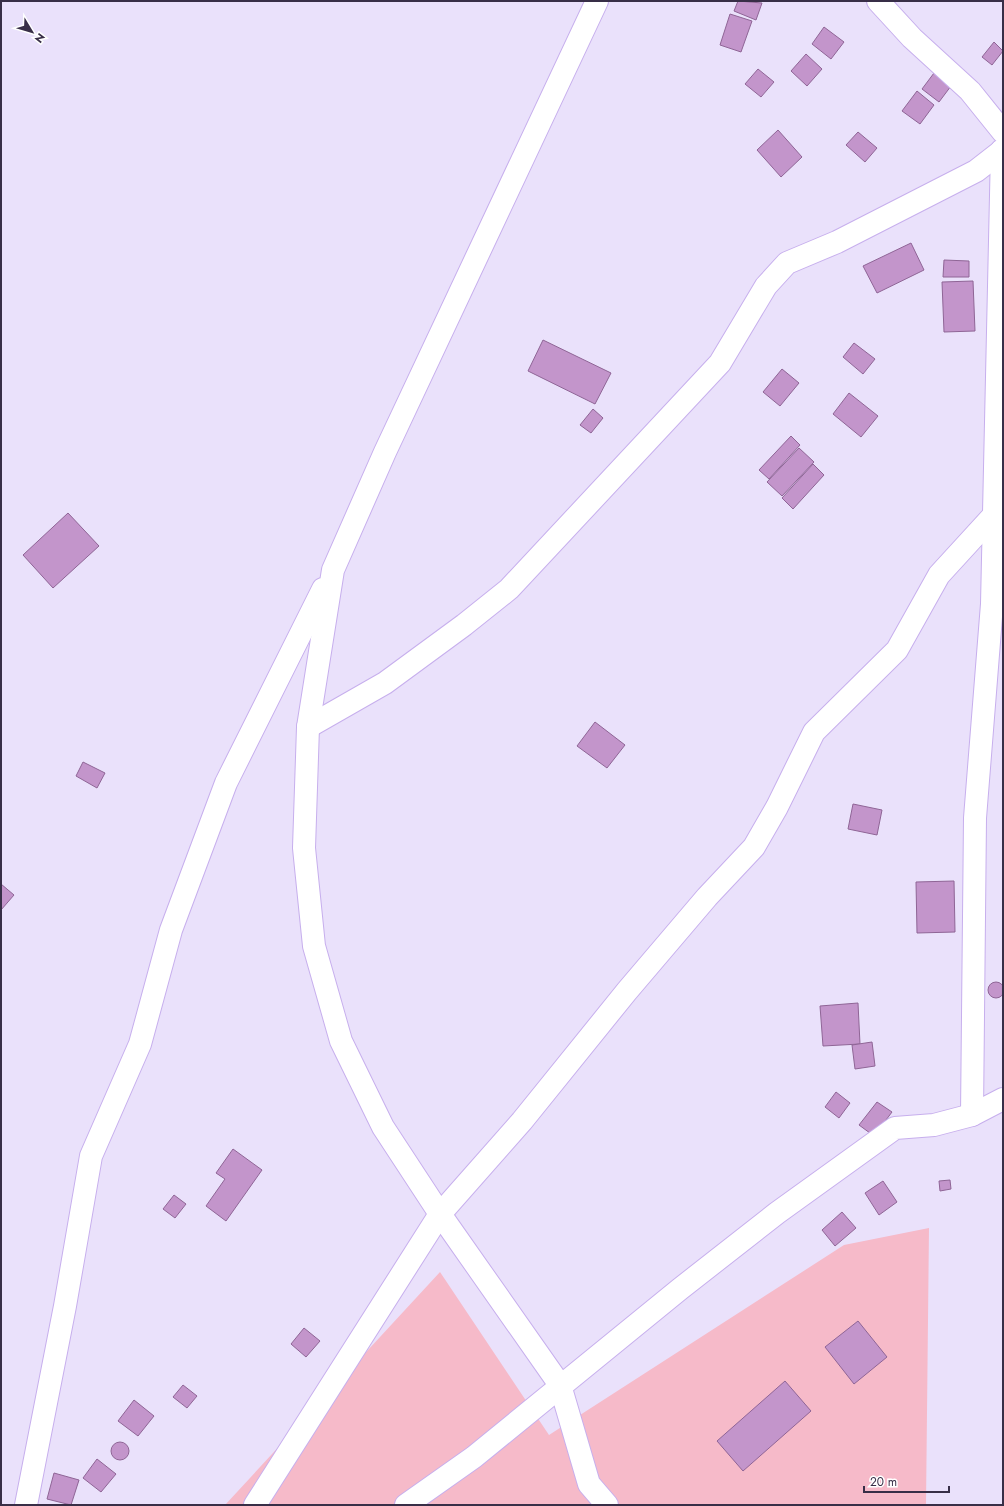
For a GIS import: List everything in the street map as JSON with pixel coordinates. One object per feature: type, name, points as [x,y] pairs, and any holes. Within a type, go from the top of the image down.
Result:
[{"type":"street","points":[[26,1505],[65,1306],[91,1156],[140,1044],[172,930],[226,783],[332,570],[385,452],[598,1]]},
{"type":"street","points":[[878,1],[912,38],[970,91],[1003,144],[998,512],[975,818],[972,1115]]},
{"type":"street","points":[[308,727],[386,683],[464,625],[509,588],[720,363],[766,286],[787,263],[837,242],[976,171],[1003,144]]},
{"type":"street","points":[[255,1505],[440,1214],[522,1120],[627,990],[702,902],[754,847],[777,807],[814,732],[897,650],[939,575],[998,512]]},
{"type":"street","points":[[332,570],[308,727],[304,848],[314,946],[341,1041],[382,1127],[440,1214],[560,1385],[589,1484],[606,1505]]},
{"type":"street","points":[[406,1505],[474,1457],[680,1288],[777,1213],[895,1128],[934,1125],[972,1115],[1003,1099]]},
{"type":"shaded area","points":[[929,1228],[926,1505],[225,1505],[440,1272],[549,1435],[844,1245]]},
{"type":"building","points":[[738,1],[762,3],[756,20],[734,11]]},
{"type":"building","points":[[730,14],[752,21],[741,52],[720,45]]},
{"type":"building","points":[[824,27],[844,42],[831,59],[812,44]]},
{"type":"building","points":[[994,42],[1003,51],[992,65],[982,57]]},
{"type":"building","points":[[806,54],[822,69],[807,86],[791,71]]},
{"type":"building","points":[[758,69],[774,82],[761,97],[745,84]]},
{"type":"building","points":[[934,73],[951,86],[939,102],[922,89]]},
{"type":"building","points":[[917,91],[934,105],[920,124],[902,111]]},
{"type":"building","points":[[778,130],[802,157],[781,177],[757,150]]},
{"type":"building","points":[[858,132],[877,148],[865,162],[846,145]]},
{"type":"building","points":[[911,243],[924,270],[877,293],[863,266]]},
{"type":"building","points":[[944,260],[969,261],[969,277],[943,277]]},
{"type":"building","points":[[973,281],[975,331],[944,332],[942,282]]},
{"type":"building","points":[[543,340],[611,373],[595,404],[528,371]]},
{"type":"building","points":[[854,343],[875,359],[863,374],[843,357]]},
{"type":"building","points":[[782,369],[799,383],[780,406],[763,392]]},
{"type":"building","points":[[849,393],[878,416],[861,437],[833,414]]},
{"type":"building","points":[[593,409],[603,418],[591,433],[580,425]]},
{"type":"building","points":[[791,436],[800,445],[769,479],[759,470]]},
{"type":"building","points":[[799,448],[814,462],[782,496],[767,482]]},
{"type":"building","points":[[813,464],[824,475],[793,509],[782,498]]},
{"type":"building","points":[[68,513],[99,546],[53,588],[23,555]]},
{"type":"building","points":[[595,722],[625,745],[607,768],[577,746]]},
{"type":"building","points":[[83,762],[105,773],[97,788],[76,776]]},
{"type":"building","points":[[853,804],[882,810],[877,835],[848,829]]},
{"type":"building","points":[[954,881],[955,932],[917,933],[916,882]]},
{"type":"building","points":[[1,884],[14,895],[1,910]]},
{"type":"building","points":[[993,982],[999,982],[1004,987],[1002,996],[999,998],[993,998],[988,993],[988,987]]},
{"type":"building","points":[[858,1003],[860,1044],[823,1046],[820,1006]]},
{"type":"building","points":[[872,1042],[875,1066],[855,1069],[852,1045]]},
{"type":"building","points":[[836,1092],[850,1103],[839,1118],[825,1107]]},
{"type":"building","points":[[877,1102],[892,1112],[874,1136],[859,1125]]},
{"type":"building","points":[[233,1149],[262,1170],[226,1221],[206,1206],[225,1179],[216,1173]]},
{"type":"building","points":[[950,1180],[951,1189],[940,1191],[939,1181]]},
{"type":"building","points":[[883,1181],[897,1202],[879,1215],[865,1193]]},
{"type":"building","points":[[174,1195],[186,1204],[175,1218],[163,1209]]},
{"type":"building","points":[[842,1212],[856,1228],[835,1246],[822,1230]]},
{"type":"building","points":[[858,1321],[887,1357],[854,1384],[825,1347]]},
{"type":"building","points":[[304,1328],[320,1341],[306,1357],[291,1344]]},
{"type":"building","points":[[785,1381],[811,1411],[743,1471],[717,1441]]},
{"type":"building","points":[[183,1385],[197,1396],[187,1408],[173,1397]]},
{"type":"building","points":[[134,1400],[154,1416],[138,1436],[118,1421]]},
{"type":"building","points":[[120,1442],[126,1445],[129,1451],[126,1457],[120,1460],[114,1457],[111,1451],[114,1445]]},
{"type":"building","points":[[97,1459],[116,1474],[101,1492],[83,1478]]},
{"type":"building","points":[[54,1473],[79,1480],[71,1505],[47,1499]]}]
